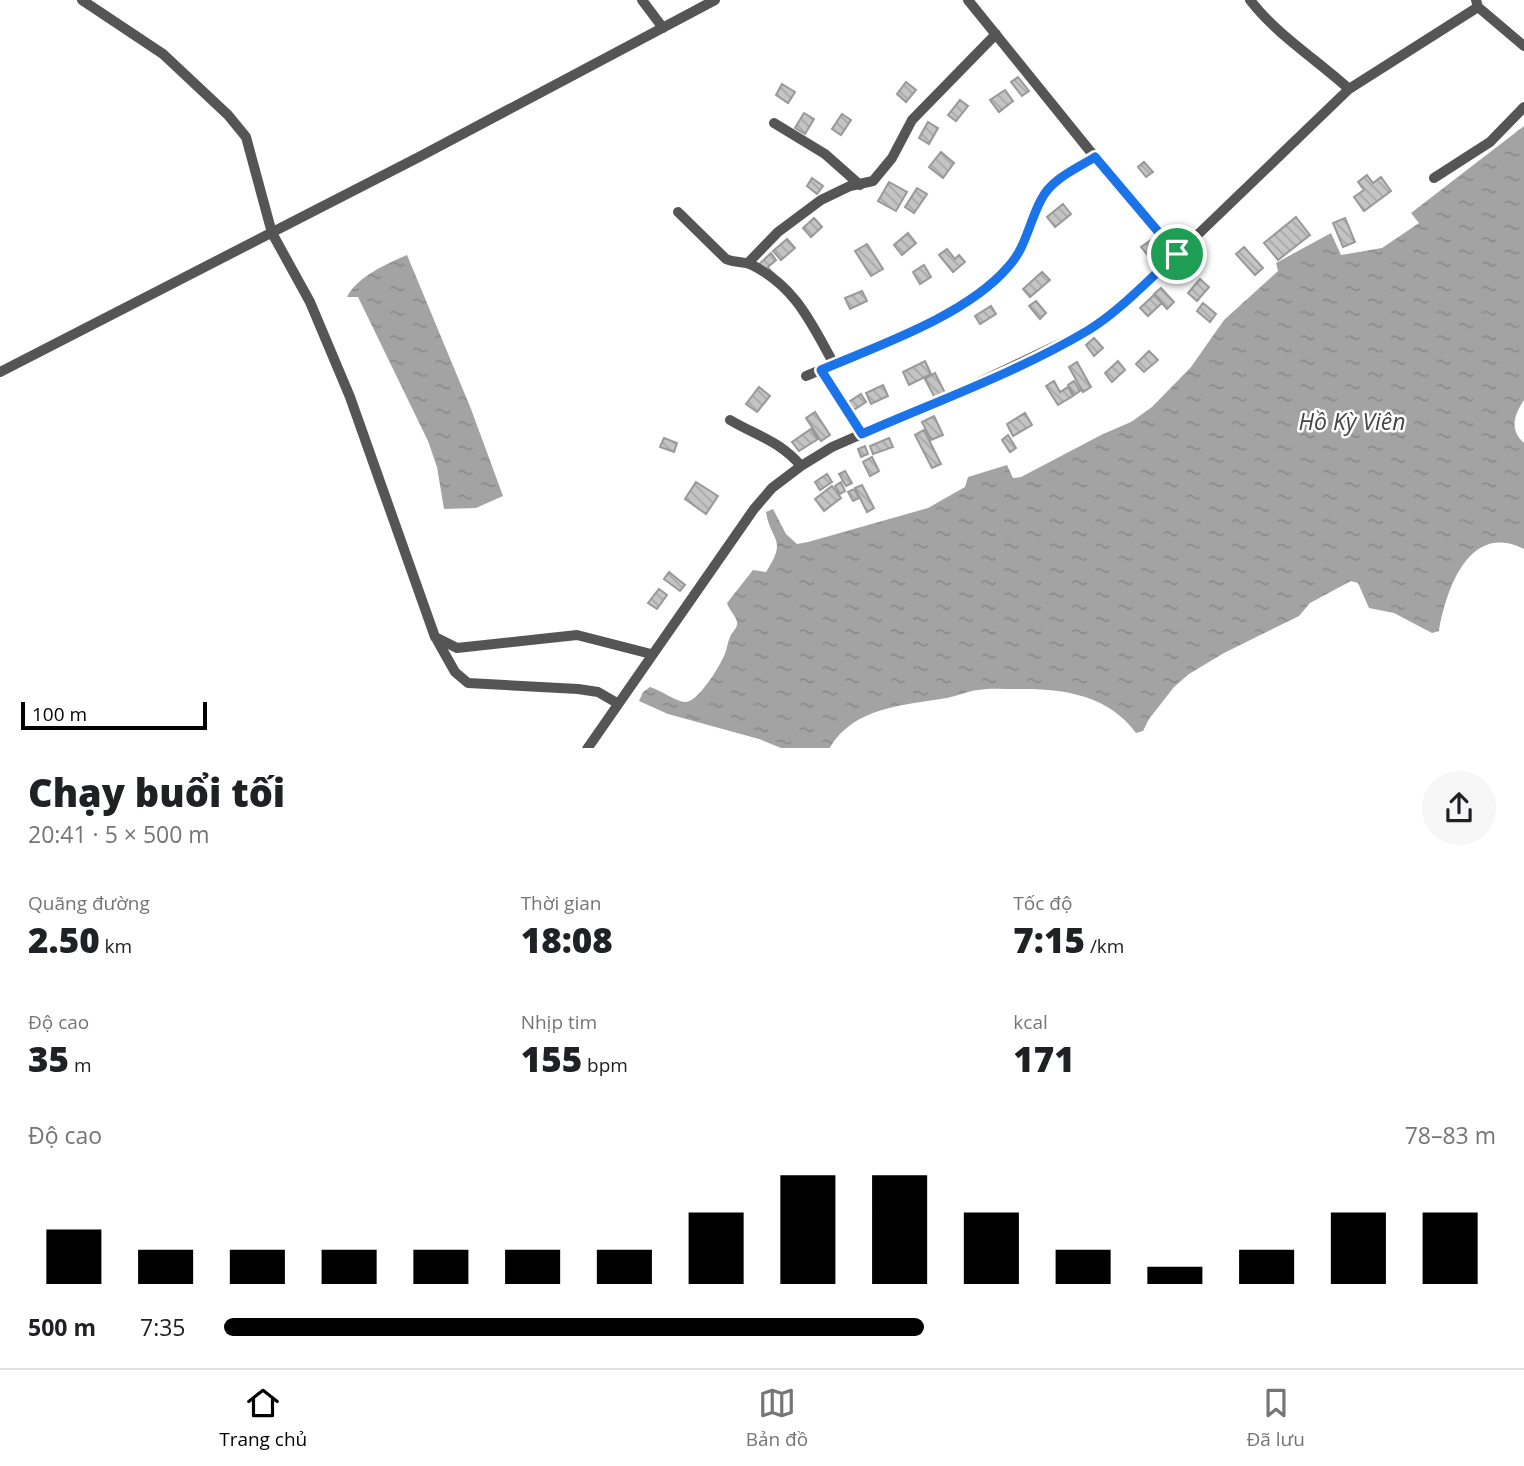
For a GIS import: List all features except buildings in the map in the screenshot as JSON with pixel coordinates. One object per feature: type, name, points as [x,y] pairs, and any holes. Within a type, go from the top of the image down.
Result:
[{"type":"street","points":[[82,0],[163,54],[228,115],[246,137],[272,233],[310,302],[350,397],[435,637],[455,672],[468,683],[578,689],[598,692],[617,703]]},
{"type":"street","points":[[642,0],[663,28]]},
{"type":"street","points":[[0,372],[272,233],[715,0]]},
{"type":"street","points":[[968,0],[1177,254]]},
{"type":"street","points":[[1250,0],[1284,35],[1349,89]]},
{"type":"street","points":[[587,748],[754,509],[772,488],[801,466],[832,447],[989,378],[1089,330],[1177,254],[1349,89],[1477,3],[1524,47]]},
{"type":"street","points":[[748,262],[778,232],[821,200],[850,187],[873,181],[892,158],[912,120],[996,34]]},
{"type":"street","points":[[1434,178],[1490,142],[1524,107]]},
{"type":"street","points":[[774,123],[825,154],[860,185]]},
{"type":"street","points":[[806,376],[967,304],[1009,267],[1024,244],[1040,201],[1047,190],[1055,181],[1095,157]]},
{"type":"street","points":[[678,212],[726,259],[732,262],[748,262],[790,292],[808,317],[834,364]]},
{"type":"street","points":[[821,370],[862,434]]},
{"type":"street","points":[[730,420],[783,447],[801,466]]},
{"type":"street","points":[[435,637],[457,648],[577,635],[651,654]]},
{"type":"water","name":"Hồ Kỳ Viên","points":[[1524,126],[1524,400],[1518,411],[1515,428],[1524,443],[1524,549],[1505,543],[1489,544],[1475,552],[1454,580],[1439,631],[1432,633],[1394,613],[1369,608],[1358,583],[1351,581],[1310,603],[1299,616],[1224,653],[1189,674],[1174,687],[1143,731],[1136,733],[1112,710],[1082,696],[1049,690],[987,689],[881,710],[852,724],[830,748],[781,748],[759,739],[668,714],[639,701],[643,692],[650,687],[678,700],[690,701],[712,677],[737,624],[727,603],[753,570],[766,572],[776,552],[776,540],[766,512],[773,509],[786,534],[797,544],[928,508],[965,487],[968,477],[1007,465],[1013,478],[1021,477],[1131,422],[1152,407],[1191,367],[1224,320],[1278,271],[1276,263],[1331,233],[1341,255],[1382,248],[1419,223],[1411,213]]},
{"type":"water","points":[[407,255],[471,409],[503,496],[476,508],[444,509],[437,467],[428,441],[358,297],[347,297],[365,277]]},
{"type":"route","points":[[1095,157],[1177,254],[1089,330],[1049,351],[862,434],[821,370],[967,304],[1009,267],[1024,244],[1040,201],[1047,190],[1055,181],[1095,157]]}]
